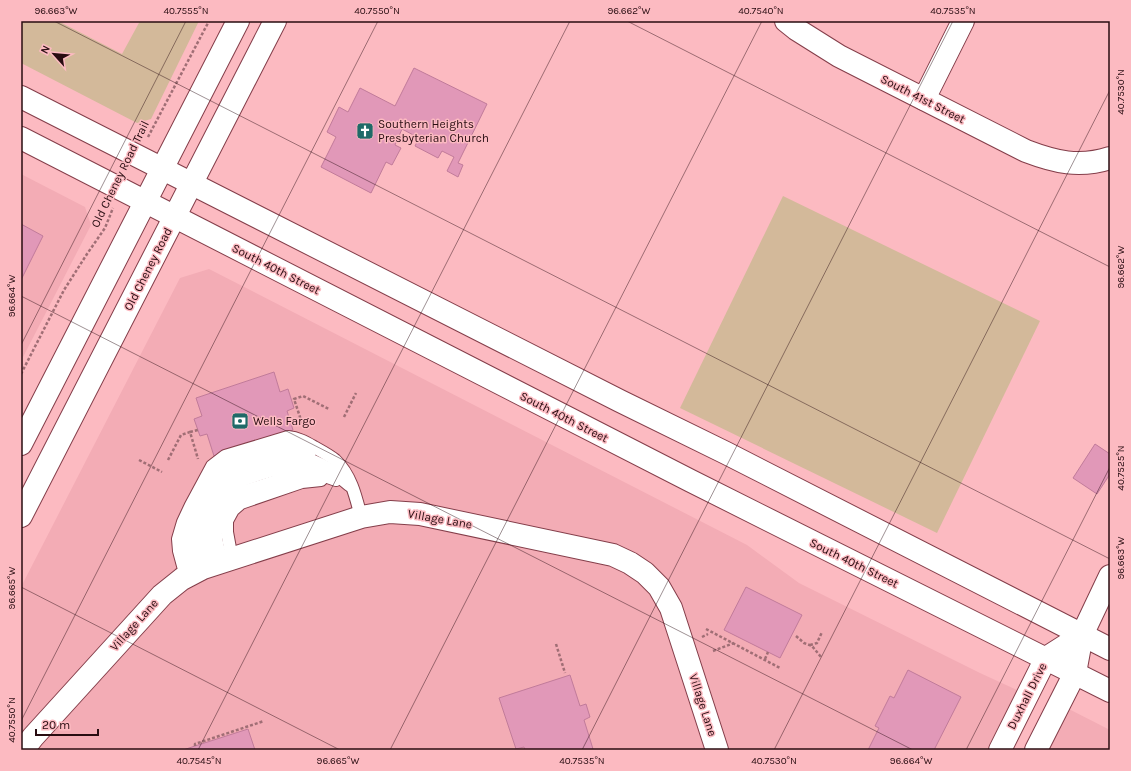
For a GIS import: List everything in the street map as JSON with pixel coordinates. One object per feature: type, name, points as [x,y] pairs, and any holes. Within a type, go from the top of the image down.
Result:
[{"type":"main road","points":[[21,444],[238,21]]},
{"type":"main road","name":"Old Cheney Road","points":[[21,516],[275,21]]},
{"type":"main road","name":"South 41st Street","points":[[786,21],[834,53],[1026,151],[1046,159],[1066,163],[1102,161],[1110,158]]},
{"type":"main road","points":[[924,99],[963,21]]},
{"type":"main road","points":[[21,97],[137,158],[162,169],[620,401],[726,453],[1110,649]]},
{"type":"main road","name":"South 40th Street","points":[[21,138],[691,482],[1110,691]]},
{"type":"main road","name":"Village Lane","points":[[23,750],[33,737],[162,596],[208,567],[361,517],[390,512],[420,514],[613,555],[646,573],[659,587],[671,608],[717,750]]},
{"type":"main road","points":[[1036,750],[1075,673],[1082,635],[1110,576]]},
{"type":"main road","name":"Duxhall Drive","points":[[1000,750],[1046,658],[1082,635]]},
{"type":"lane","points":[[208,567],[179,551],[178,539],[183,522],[212,466],[225,456],[277,439],[288,437],[295,438],[316,448],[335,460],[346,473],[354,490],[361,517]]},
{"type":"lane","points":[[208,567],[198,548],[197,538],[201,522],[208,505],[218,488],[225,479],[233,473],[290,456],[299,456],[311,459],[325,467],[354,490]]},
{"type":"lane","points":[[208,567],[216,535],[217,524],[222,510],[229,500],[236,494],[303,473],[332,477],[354,490]]},
{"type":"path","name":"Old Cheney Road Trail","points":[[137,158],[209,21]]},
{"type":"path","name":"Old Cheney Road Trail","points":[[21,374],[64,290],[86,254],[105,228],[120,190]]},
{"type":"path","points":[[344,417],[356,393]]},
{"type":"path","points":[[302,424],[293,399],[303,396],[329,409]]},
{"type":"path","points":[[168,460],[181,435],[198,430]]},
{"type":"path","points":[[190,432],[200,464]]},
{"type":"path","points":[[139,460],[162,472]]},
{"type":"path","points":[[706,629],[780,668]]},
{"type":"path","points":[[810,645],[817,643],[822,632]]},
{"type":"path","points":[[796,636],[810,645],[821,657]]},
{"type":"path","points":[[556,644],[565,673]]},
{"type":"path","points":[[713,651],[734,644]]},
{"type":"path","points":[[765,659],[768,652]]},
{"type":"path","points":[[195,746],[194,744],[264,721]]},
{"type":"shaded area","points":[[21,21],[58,21],[122,54],[140,21],[199,21],[151,119],[137,123],[21,63]]},
{"type":"shaded area","points":[[21,174],[85,207],[91,225],[21,361]]},
{"type":"shaded area","points":[[783,196],[1040,321],[937,533],[680,408]]},
{"type":"shaded area","points":[[209,269],[747,545],[799,583],[980,673],[1028,695],[1000,750],[21,750],[21,587],[180,278]]},
{"type":"shaded area","points":[[1059,704],[1110,730],[1110,750],[1036,750]]},
{"type":"building","name":"Southern Heights Presbyterian Church","points":[[414,68],[487,104],[458,163],[463,165],[458,177],[447,171],[454,157],[442,151],[438,158],[415,146],[419,138],[402,129],[395,145],[401,148],[392,165],[386,162],[371,193],[321,167],[336,137],[327,132],[339,107],[348,112],[360,88],[395,106]]},
{"type":"building","points":[[21,224],[43,236],[21,280]]},
{"type":"building","points":[[274,372],[280,392],[288,389],[294,408],[287,411],[293,430],[214,456],[207,434],[200,436],[194,419],[202,416],[196,398]]},
{"type":"building","points":[[1095,444],[1110,454],[1110,474],[1097,494],[1073,478]]},
{"type":"building","points":[[746,587],[802,615],[780,658],[724,630]]},
{"type":"building","points":[[908,670],[961,697],[934,750],[868,750],[879,728],[875,726],[890,696],[894,698]]},
{"type":"building","points":[[570,675],[580,706],[586,704],[590,717],[584,720],[593,749],[525,750],[524,747],[516,749],[499,698]]},
{"type":"building","points":[[248,729],[255,750],[183,750],[195,746]]},
{"type":"place","name":"Southern Heights Presbyterian Church","points":[[365,131]]},
{"type":"place","name":"Wells Fargo","points":[[240,421]]}]
